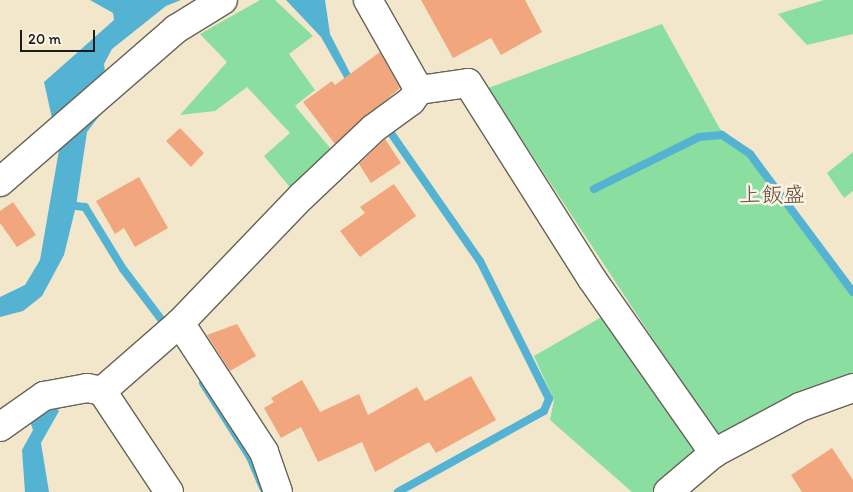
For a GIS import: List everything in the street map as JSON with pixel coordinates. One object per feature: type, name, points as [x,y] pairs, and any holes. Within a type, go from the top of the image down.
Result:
[{"type":"street","points":[[0,182],[176,29],[223,0]]},
{"type":"street","points":[[368,0],[419,90]]},
{"type":"street","points":[[102,391],[174,329],[301,197],[381,123],[411,101],[419,90],[468,83],[592,279],[714,453]]},
{"type":"street","points":[[174,329],[264,452],[278,492]]},
{"type":"street","points":[[0,427],[44,396],[87,388],[102,391],[170,492]]},
{"type":"street","points":[[668,492],[714,453],[800,407],[853,388]]},
{"type":"green space","points":[[260,0],[275,0],[313,36],[289,54],[315,90],[295,106],[336,155],[293,191],[264,156],[290,133],[247,87],[215,111],[180,115],[227,62],[200,34]]},
{"type":"green space","points":[[824,0],[853,0],[853,34],[807,45],[778,14]]},
{"type":"green space","points":[[662,24],[720,129],[750,151],[853,286],[853,380],[718,438],[488,88]]},
{"type":"green space","points":[[853,152],[853,191],[844,198],[827,173]]},
{"type":"green space","points":[[605,315],[697,451],[654,492],[632,492],[550,420],[554,400],[534,356]]},
{"type":"water","points":[[90,0],[181,0],[166,6],[112,49],[104,64],[109,103],[87,132],[76,206],[64,255],[42,296],[23,311],[0,317],[0,297],[25,285],[40,260],[59,150],[44,82],[114,20],[113,13]]},
{"type":"water","points":[[286,0],[325,0],[330,34],[350,73],[376,107],[375,112],[370,113],[346,81],[321,37]]},
{"type":"water","points":[[53,403],[59,411],[41,443],[49,492],[25,492],[22,450],[33,430],[28,415]]},
{"type":"building","points":[[421,0],[525,0],[542,32],[501,55],[491,38],[453,58]]},
{"type":"building","points":[[380,52],[400,88],[335,144],[303,102],[332,81],[335,85]]},
{"type":"building","points":[[180,128],[204,153],[191,167],[166,141]]},
{"type":"building","points":[[385,139],[401,163],[371,183],[359,164]]},
{"type":"building","points":[[139,177],[168,228],[135,247],[124,228],[115,234],[96,201]]},
{"type":"building","points":[[394,184],[416,216],[360,257],[340,231],[365,213],[360,207]]},
{"type":"building","points":[[13,202],[36,235],[17,247],[0,223],[0,211]]},
{"type":"building","points":[[237,324],[256,356],[230,371],[207,335]]},
{"type":"building","points":[[471,376],[496,420],[436,453],[429,442],[375,472],[362,442],[318,462],[301,427],[281,438],[264,408],[274,402],[271,398],[302,380],[320,412],[359,394],[368,415],[417,387],[425,401]]},
{"type":"building","points":[[832,448],[853,480],[853,492],[802,492],[791,475]]},
{"type":"waterway","points":[[386,126],[480,261],[549,399],[544,411],[398,492]]},
{"type":"waterway","points":[[594,189],[699,137],[722,135],[750,154],[853,292]]},
{"type":"waterway","points":[[76,206],[85,207],[123,269],[167,327]]},
{"type":"waterway","points":[[203,383],[250,457],[263,488]]},
{"type":"district","name":"上飯盛","points":[[772,195]]}]
